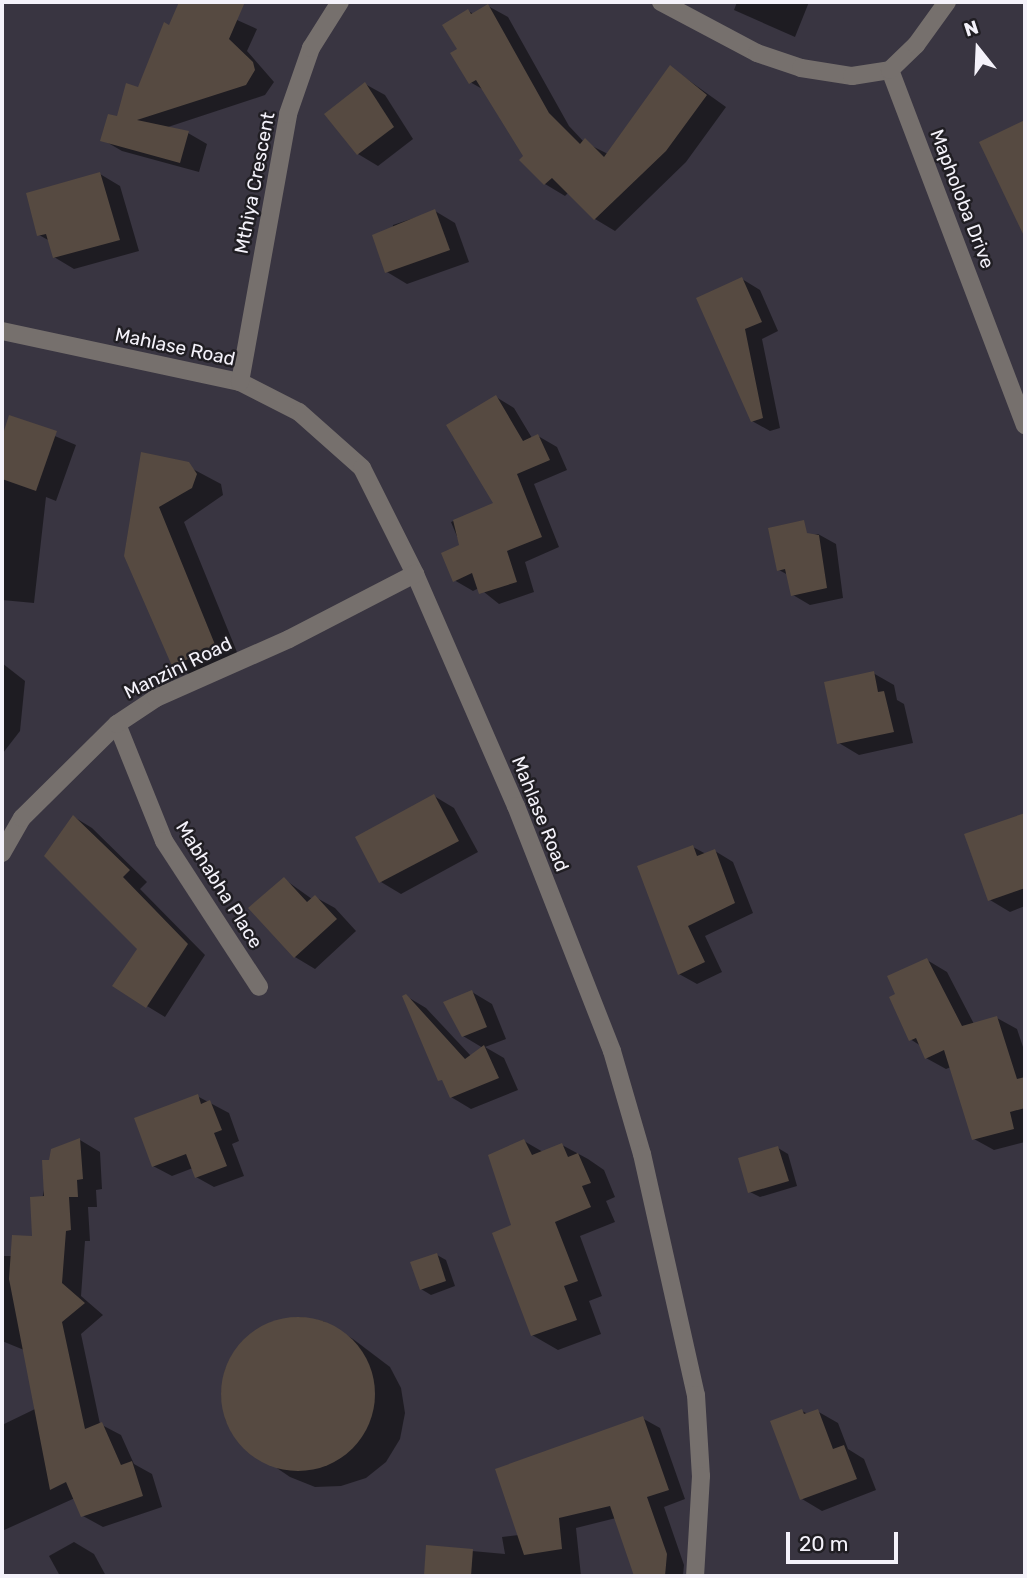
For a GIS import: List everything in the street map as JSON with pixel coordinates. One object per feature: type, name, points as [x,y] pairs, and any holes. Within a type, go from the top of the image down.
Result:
[{"type":"street","name":"Mthiya Crescent","points":[[240,383],[288,114],[312,48],[340,2]]},
{"type":"street","points":[[661,2],[757,53],[801,68],[852,76],[890,70],[916,45],[947,2]]},
{"type":"street","name":"Mapholoba Drive","points":[[890,70],[1025,425]]},
{"type":"street","name":"Mahlase Road","points":[[2,331],[240,383],[299,412],[362,468],[415,574],[516,806],[607,1038],[642,1154],[696,1395],[701,1476],[695,1576]]},
{"type":"street","name":"Manzini Road","points":[[2,853],[22,818],[117,724],[156,698],[289,639],[415,574]]},
{"type":"street","name":"Mabhabha Place","points":[[117,724],[164,841],[259,987]]},
{"type":"building","points":[[179,2],[245,2],[229,39],[253,62],[255,70],[246,85],[137,120],[189,131],[180,163],[100,141],[108,114],[117,116],[126,83],[138,87],[164,22],[169,25]]},
{"type":"building","points":[[488,4],[549,113],[580,144],[585,138],[604,157],[670,65],[707,95],[666,151],[594,220],[552,178],[544,185],[519,160],[523,156],[476,80],[469,84],[450,53],[457,49],[442,25],[468,9],[471,14]]},
{"type":"building","points":[[365,82],[394,127],[357,155],[324,114]]},
{"type":"building","points":[[1025,120],[1025,238],[979,142]]},
{"type":"building","points":[[100,172],[120,240],[53,258],[46,234],[37,236],[26,193]]},
{"type":"building","points":[[435,209],[450,250],[385,273],[372,235]]},
{"type":"building","points":[[742,277],[762,322],[745,329],[763,418],[751,422],[696,298]]},
{"type":"building","points":[[496,395],[523,441],[538,434],[550,460],[517,474],[542,537],[507,551],[517,582],[479,594],[472,573],[453,582],[441,553],[459,545],[453,520],[493,503],[446,425]]},
{"type":"building","points":[[9,415],[57,431],[36,491],[2,479],[2,437]]},
{"type":"building","points":[[141,452],[189,462],[197,474],[192,488],[159,507],[216,647],[172,666],[124,556]]},
{"type":"building","points":[[804,520],[807,533],[819,535],[827,588],[791,596],[785,569],[777,571],[768,528]]},
{"type":"building","points":[[874,671],[878,692],[884,691],[894,732],[837,744],[824,682]]},
{"type":"building","points":[[434,794],[459,841],[379,883],[355,837]]},
{"type":"building","points":[[1025,813],[1025,888],[988,901],[964,834]]},
{"type":"building","points":[[73,815],[130,870],[123,877],[188,944],[146,1008],[112,986],[137,949],[44,856]]},
{"type":"building","points":[[693,845],[697,856],[715,849],[735,903],[688,926],[705,962],[678,975],[637,866]]},
{"type":"building","points":[[284,877],[307,902],[315,895],[337,919],[294,958],[248,908]]},
{"type":"building","points":[[927,958],[962,1026],[997,1016],[1017,1079],[1025,1077],[1025,1108],[1010,1112],[1014,1129],[972,1140],[944,1050],[925,1059],[916,1038],[909,1041],[889,997],[895,994],[887,976]]},
{"type":"building","points":[[472,990],[487,1027],[462,1037],[443,1002]]},
{"type":"building","points":[[406,994],[465,1059],[484,1045],[499,1078],[450,1098],[442,1080],[438,1081],[402,996]]},
{"type":"building","points":[[198,1094],[201,1104],[210,1100],[222,1130],[214,1133],[227,1166],[195,1178],[186,1154],[152,1167],[134,1118]]},
{"type":"building","points":[[80,1138],[83,1179],[77,1180],[78,1197],[69,1197],[71,1230],[66,1231],[62,1283],[85,1303],[62,1322],[85,1429],[102,1422],[121,1465],[132,1461],[143,1496],[81,1517],[66,1482],[50,1490],[9,1279],[12,1235],[32,1236],[30,1197],[44,1196],[42,1160],[49,1160],[51,1149]]},
{"type":"building","points":[[524,1139],[532,1155],[562,1143],[568,1157],[578,1153],[591,1183],[582,1186],[591,1207],[555,1222],[578,1281],[564,1286],[577,1320],[531,1336],[492,1233],[511,1225],[488,1155]]},
{"type":"building","points":[[778,1146],[789,1181],[748,1193],[738,1158]]},
{"type":"building","points":[[437,1253],[446,1281],[420,1290],[410,1262]]},
{"type":"building","points":[[298,1317],[328,1323],[353,1339],[369,1364],[375,1394],[369,1424],[353,1449],[328,1465],[298,1471],[268,1465],[243,1449],[227,1424],[221,1394],[227,1364],[243,1339],[268,1323]]},
{"type":"building","points":[[802,1409],[804,1414],[818,1409],[833,1449],[844,1445],[857,1479],[800,1500],[770,1421]]},
{"type":"building","points":[[643,1416],[669,1490],[647,1497],[667,1554],[665,1576],[634,1576],[610,1506],[559,1518],[562,1549],[524,1555],[495,1469]]},
{"type":"building","points":[[426,1545],[473,1549],[471,1576],[424,1576]]}]
